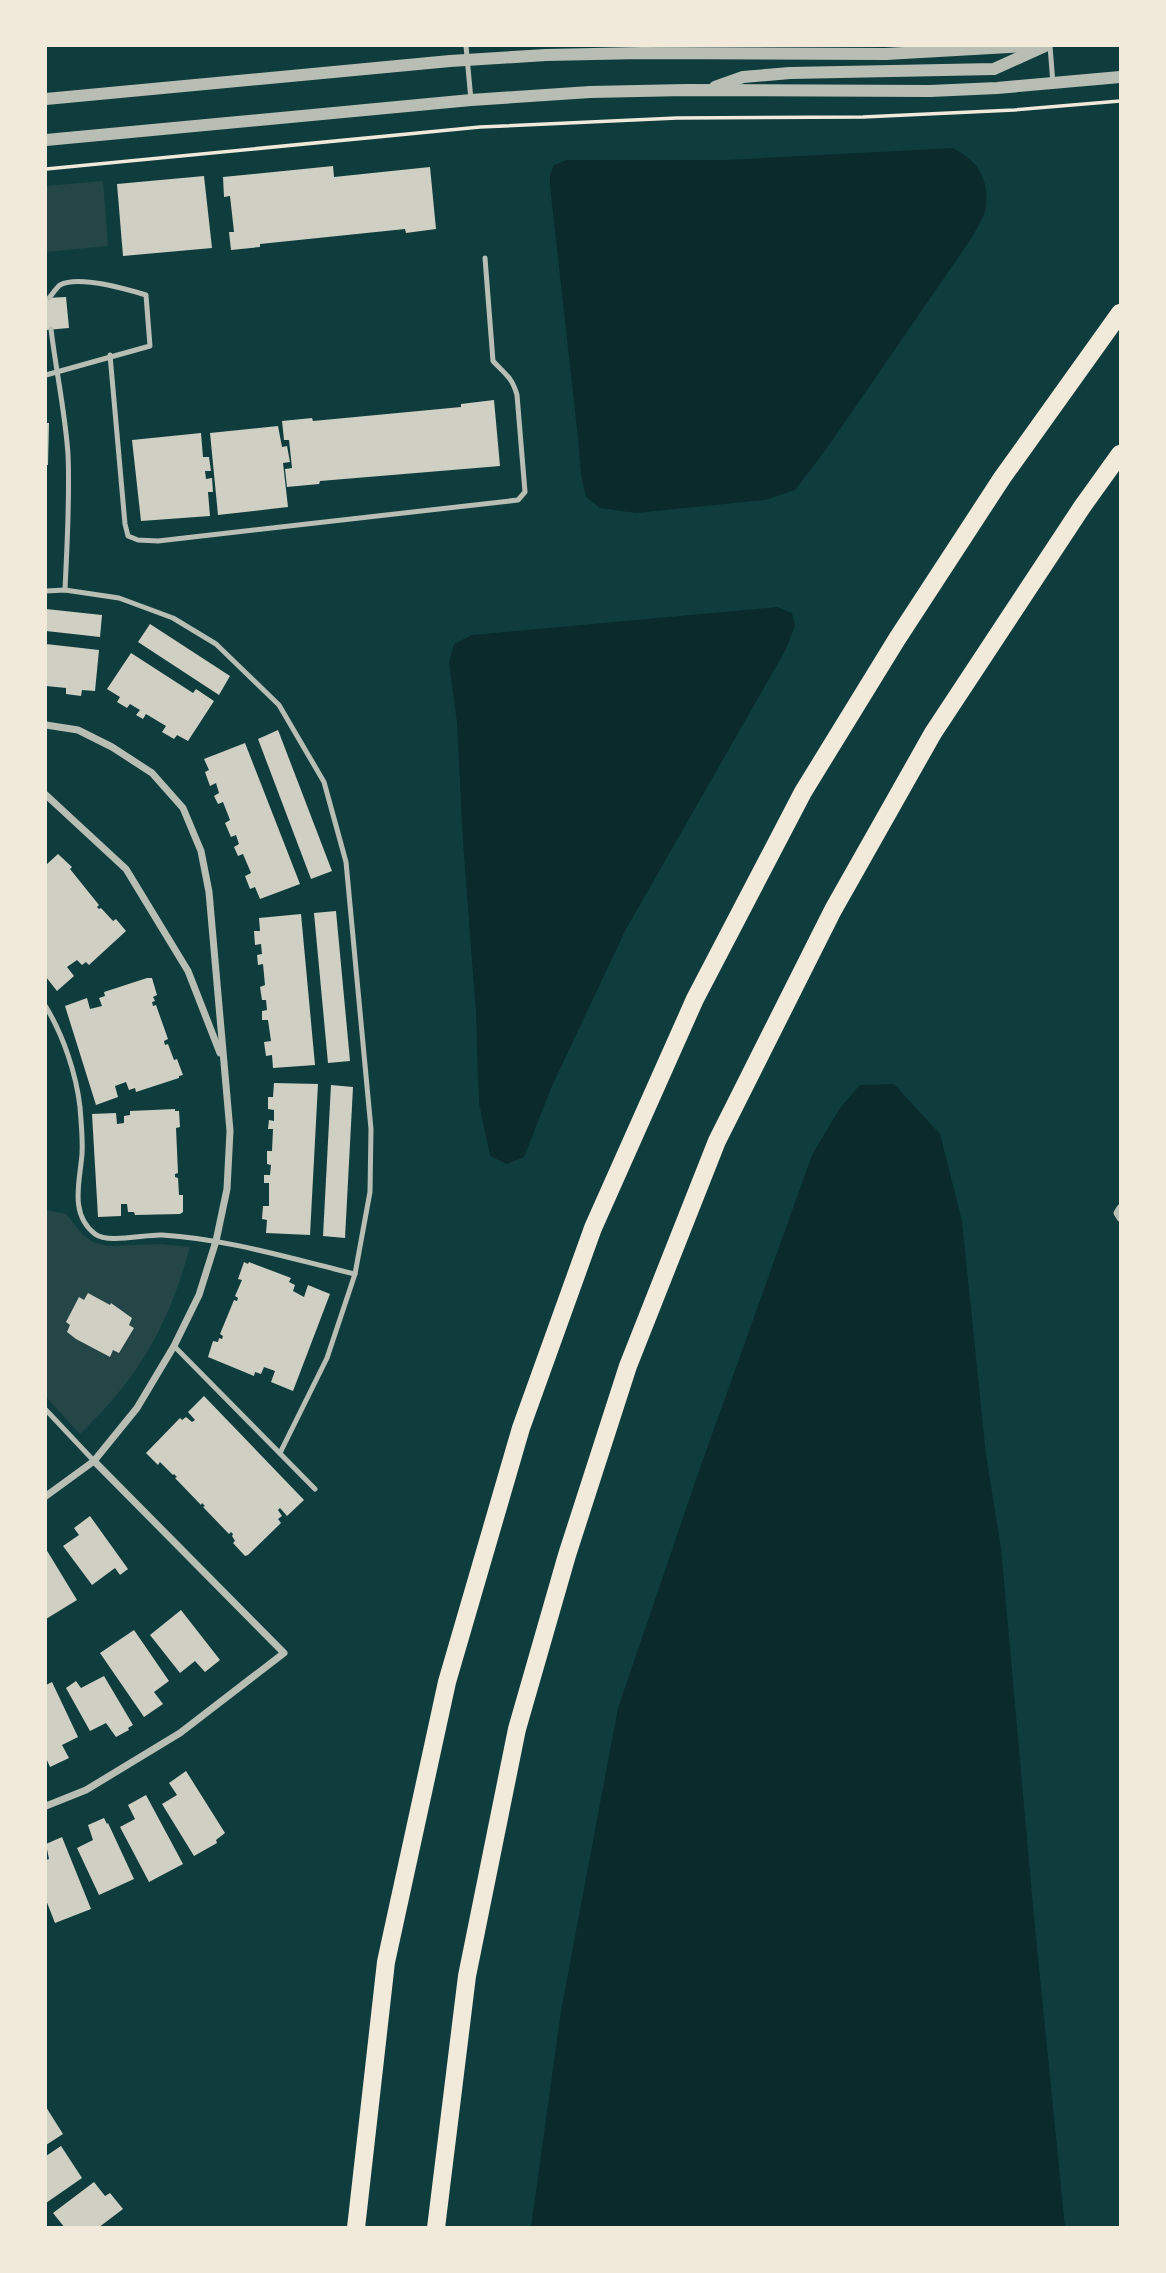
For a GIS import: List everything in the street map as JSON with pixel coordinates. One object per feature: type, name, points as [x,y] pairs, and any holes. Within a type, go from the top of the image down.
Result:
[{"type":"highway","points":[[356,2228],[386,1962],[447,1682],[521,1428],[593,1228],[695,999],[803,792],[897,639],[995,489],[1121,313]]},
{"type":"highway","points":[[436,2228],[467,1976],[517,1729],[567,1555],[628,1366],[717,1141],[833,910],[933,733],[1082,507],[1121,454]]},
{"type":"street","points":[[46,99],[546,55],[886,54],[1026,46]]},
{"type":"street","points":[[705,90],[743,77],[790,73],[994,69],[1047,46]]},
{"type":"street","points":[[46,140],[471,100],[590,92],[930,91],[1121,78]]},
{"type":"street","points":[[46,725],[78,730],[112,747],[152,773],[183,808],[201,851],[209,892],[230,1131],[227,1189],[216,1241],[198,1295],[174,1346],[137,1408],[94,1461],[46,1496]]},
{"type":"street","points":[[46,795],[125,869],[188,971],[222,1060]]},
{"type":"street","points":[[1121,1208],[1117,1213],[1121,1218]]},
{"type":"street","points":[[46,1806],[86,1790],[180,1733],[284,1653],[94,1461]]},
{"type":"lane","points":[[466,46],[471,100]]},
{"type":"lane","points":[[1047,46],[1053,84]]},
{"type":"lane","points":[[110,355],[125,524],[128,536],[138,540],[158,541],[518,500],[525,492],[517,396],[507,373],[494,361],[485,258]]},
{"type":"lane","points":[[46,375],[150,346],[146,295],[119,287],[84,282],[61,285],[48,298]]},
{"type":"lane","points":[[51,330],[56,372],[63,400],[68,454],[65,590]]},
{"type":"lane","points":[[46,591],[65,590],[119,598],[173,618],[216,644],[279,705],[324,782],[346,862],[371,1129],[370,1192],[355,1273],[327,1358],[280,1453]]},
{"type":"lane","points":[[46,1007],[68,1056],[79,1104],[82,1152],[77,1187],[79,1209],[86,1224],[97,1236],[114,1238],[160,1235],[216,1241],[355,1273]]},
{"type":"lane","points":[[174,1346],[316,1489]]},
{"type":"lane","points":[[46,1410],[94,1461]]},
{"type":"path","points":[[46,169],[494,126],[677,118],[863,117],[1014,110],[1121,101]]},
{"type":"shaded area","points":[[953,148],[975,164],[983,178],[986,196],[983,218],[827,448],[795,490],[765,500],[636,513],[600,508],[586,497],[581,475],[550,186],[554,165],[567,160],[726,160]]},
{"type":"shaded area","points":[[103,181],[108,246],[46,252],[46,186]]},
{"type":"shaded area","points":[[777,607],[792,613],[795,626],[785,651],[626,929],[552,1086],[524,1157],[507,1164],[490,1156],[479,1103],[476,1014],[457,723],[449,662],[454,644],[472,635]]},
{"type":"shaded area","points":[[894,1084],[940,1134],[962,1221],[986,1455],[1001,1548],[1065,2227],[531,2227],[561,2011],[618,1708],[812,1155],[840,1108],[860,1085]]},
{"type":"shaded area","points":[[46,1210],[66,1214],[82,1234],[93,1242],[108,1246],[161,1244],[190,1247],[172,1301],[149,1348],[119,1391],[80,1434],[46,1397]]},
{"type":"building","points":[[333,166],[334,177],[430,167],[436,229],[406,233],[405,229],[260,244],[260,247],[231,250],[229,232],[234,232],[230,196],[224,197],[223,177]]},
{"type":"building","points":[[204,176],[212,248],[123,256],[117,184]]},
{"type":"building","points":[[66,297],[69,328],[46,330],[46,298]]},
{"type":"building","points":[[494,400],[500,466],[320,481],[319,484],[287,487],[285,469],[292,468],[289,440],[284,440],[282,421],[312,418],[313,421],[461,407],[461,404]]},
{"type":"building","points":[[46,423],[49,423],[48,465],[46,465]]},
{"type":"building","points":[[278,426],[282,447],[287,446],[290,462],[283,463],[288,507],[218,515],[210,433]]},
{"type":"building","points":[[201,433],[203,457],[209,457],[211,471],[205,471],[206,479],[212,478],[213,492],[208,492],[210,516],[141,521],[132,440]]},
{"type":"building","points":[[46,609],[102,615],[100,637],[46,631]]},
{"type":"building","points":[[150,624],[230,676],[219,695],[138,642]]},
{"type":"building","points":[[46,644],[99,650],[95,691],[82,690],[81,696],[66,694],[66,688],[46,686]]},
{"type":"building","points":[[131,653],[193,693],[196,689],[214,701],[188,741],[177,735],[174,739],[162,732],[166,726],[146,714],[143,719],[136,715],[140,710],[130,704],[127,708],[117,702],[120,697],[107,689]]},
{"type":"building","points":[[278,730],[332,871],[311,879],[258,739]]},
{"type":"building","points":[[245,743],[300,884],[260,899],[255,887],[250,889],[245,876],[251,873],[243,854],[238,856],[234,847],[239,844],[236,835],[231,837],[225,823],[230,820],[223,802],[218,804],[214,796],[219,793],[216,783],[210,786],[205,772],[209,770],[204,759]]},
{"type":"building","points":[[58,854],[72,867],[70,869],[99,905],[97,907],[113,921],[116,919],[126,931],[89,965],[86,962],[82,965],[77,960],[67,967],[74,976],[57,991],[46,977],[46,865]]},
{"type":"building","points":[[336,911],[350,1061],[328,1063],[314,913]]},
{"type":"building","points":[[301,914],[315,1065],[273,1068],[272,1055],[266,1056],[264,1042],[271,1041],[268,1020],[262,1020],[262,1011],[267,1010],[260,987],[265,985],[263,964],[258,965],[257,955],[262,954],[261,944],[255,945],[254,931],[260,931],[259,918]]},
{"type":"building","points":[[152,978],[157,995],[152,1002],[153,1006],[156,1005],[168,1039],[164,1041],[165,1045],[168,1044],[174,1060],[177,1059],[183,1075],[136,1092],[135,1088],[129,1090],[126,1082],[115,1086],[118,1097],[96,1105],[65,1006],[87,998],[90,1009],[102,1006],[99,998],[105,996],[104,992]]},
{"type":"building","points":[[274,1083],[318,1084],[310,1235],[266,1233],[267,1220],[262,1219],[263,1206],[269,1206],[269,1183],[264,1183],[264,1175],[270,1175],[271,1165],[267,1164],[267,1151],[272,1151],[273,1129],[268,1129],[269,1120],[274,1121],[274,1110],[268,1109],[268,1097],[273,1097]]},
{"type":"building","points":[[331,1085],[353,1087],[345,1238],[323,1236]]},
{"type":"building","points":[[130,1111],[179,1111],[180,1127],[176,1128],[178,1173],[175,1177],[178,1178],[179,1195],[183,1195],[183,1212],[135,1215],[134,1212],[128,1212],[127,1204],[121,1204],[121,1216],[98,1217],[92,1114],[116,1113],[117,1124],[124,1123],[124,1116],[130,1115]]},
{"type":"building","points":[[244,1262],[291,1278],[289,1282],[295,1285],[293,1291],[304,1297],[308,1285],[330,1294],[293,1391],[271,1382],[275,1371],[264,1367],[261,1374],[255,1372],[254,1376],[208,1357],[213,1341],[222,1339],[220,1334],[234,1300],[237,1301],[235,1296],[242,1280],[238,1279]]},
{"type":"building","points":[[88,1293],[110,1305],[111,1303],[132,1318],[129,1325],[134,1328],[119,1353],[113,1350],[110,1357],[67,1332],[70,1325],[66,1322],[79,1297],[84,1300]]},
{"type":"building","points":[[204,1396],[304,1500],[287,1516],[280,1508],[278,1510],[282,1516],[278,1519],[281,1523],[245,1556],[233,1543],[233,1534],[229,1534],[174,1474],[160,1462],[158,1465],[146,1453],[180,1418],[182,1420],[186,1417],[192,1422],[195,1420],[188,1412]]},
{"type":"building","points":[[90,1516],[128,1569],[120,1575],[115,1568],[92,1585],[63,1546],[79,1535],[74,1528]]},
{"type":"building","points":[[46,1549],[77,1600],[46,1619]]},
{"type":"building","points":[[181,1610],[220,1660],[205,1672],[195,1661],[180,1673],[150,1635]]},
{"type":"building","points":[[134,1630],[169,1681],[154,1692],[163,1704],[144,1717],[100,1653]]},
{"type":"building","points":[[104,1676],[133,1725],[116,1737],[106,1723],[90,1731],[66,1688],[76,1681],[81,1688]]},
{"type":"building","points":[[52,1682],[78,1737],[62,1745],[69,1758],[50,1767],[46,1758],[46,1685]]},
{"type":"building","points":[[186,1771],[225,1833],[216,1840],[217,1843],[194,1856],[162,1804],[177,1795],[169,1783]]},
{"type":"building","points":[[146,1795],[183,1864],[149,1882],[120,1827],[135,1819],[128,1805]]},
{"type":"building","points":[[104,1818],[134,1879],[99,1895],[77,1848],[93,1840],[88,1825]]},
{"type":"building","points":[[62,1837],[91,1909],[55,1923],[46,1900],[46,1860],[49,1859],[46,1844]]},
{"type":"building","points":[[46,2107],[63,2134],[46,2145]]},
{"type":"building","points":[[61,2146],[82,2178],[46,2203],[46,2156]]},
{"type":"building","points":[[94,2182],[105,2196],[110,2193],[123,2209],[98,2228],[65,2228],[53,2213]]}]
